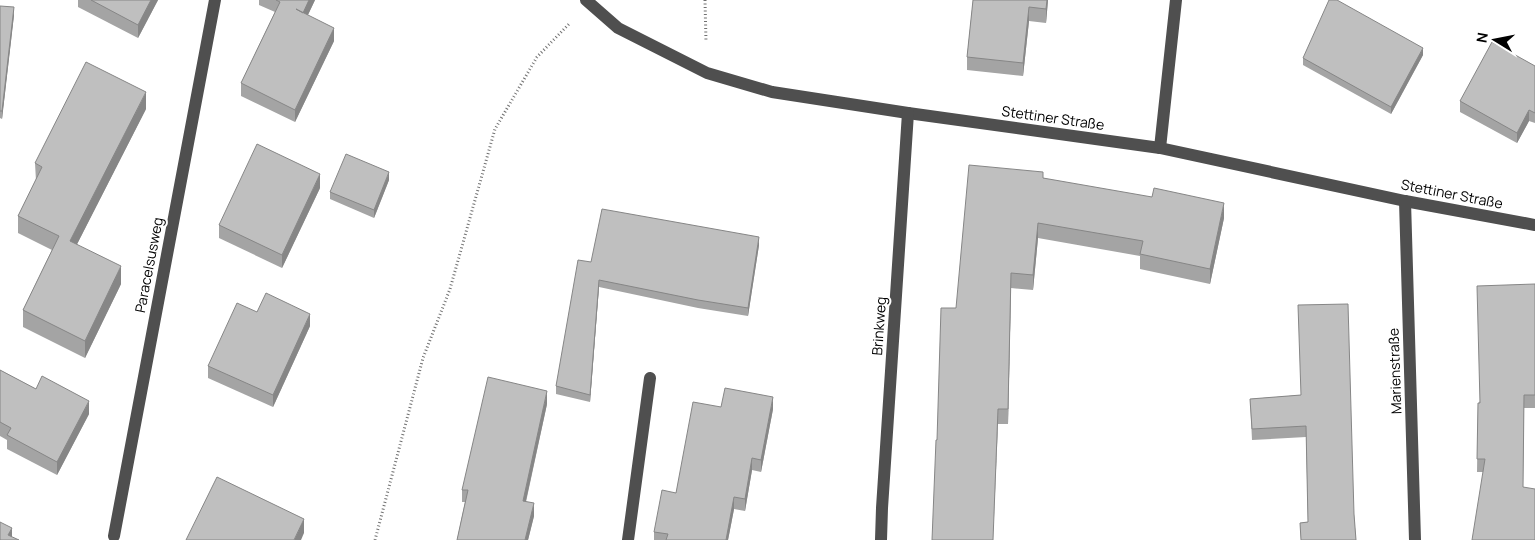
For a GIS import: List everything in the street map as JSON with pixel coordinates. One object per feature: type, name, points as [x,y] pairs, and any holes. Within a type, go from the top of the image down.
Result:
[{"type":"street","name":"Paracelsusweg","points":[[114,536],[215,0]]},
{"type":"street","points":[[1160,148],[1176,0]]},
{"type":"street","name":"Stettiner Straße","points":[[588,1],[618,28],[707,73],[772,92],[1160,148],[1405,201],[1535,225]]},
{"type":"street","name":"Brinkweg","points":[[881,540],[908,113]]},
{"type":"street","name":"Marienstraße","points":[[1405,201],[1415,540]]},
{"type":"street","points":[[628,540],[650,378]]},
{"type":"path","points":[[705,0],[707,73]]},
{"type":"path","points":[[374,540],[423,358],[450,289],[495,129],[537,57],[588,1]]},
{"type":"building","points":[[91,0],[151,0],[138,25]]},
{"type":"building","points":[[276,0],[309,0],[303,13],[334,28],[295,110],[241,83],[280,2]]},
{"type":"building","points":[[973,0],[1047,0],[1046,9],[1029,7],[1023,63],[967,57]]},
{"type":"building","points":[[1329,0],[1337,0],[1423,48],[1391,107],[1303,58]]},
{"type":"building","points":[[0,6],[14,7],[2,111],[0,111]]},
{"type":"building","points":[[1492,42],[1535,66],[1535,113],[1529,110],[1517,133],[1460,101]]},
{"type":"building","points":[[86,62],[146,92],[70,241],[121,266],[85,341],[23,310],[59,236],[18,216],[42,167],[35,163]]},
{"type":"building","points":[[257,144],[320,174],[282,255],[219,225]]},
{"type":"building","points":[[346,154],[389,172],[374,210],[330,192]]},
{"type":"building","points":[[969,165],[1043,172],[1043,178],[1152,197],[1154,188],[1224,203],[1210,269],[1140,254],[1143,241],[1038,223],[1033,275],[1011,273],[1008,409],[998,409],[993,540],[932,540],[941,308],[956,308]]},
{"type":"building","points":[[602,209],[759,237],[748,308],[599,280],[590,395],[556,386],[578,260],[591,262]]},
{"type":"building","points":[[1535,284],[1535,395],[1524,395],[1523,487],[1535,489],[1535,540],[1472,540],[1485,459],[1477,459],[1478,403],[1480,403],[1477,286]]},
{"type":"building","points":[[266,293],[310,314],[273,395],[208,366],[237,303],[257,312]]},
{"type":"building","points":[[1348,304],[1356,540],[1301,540],[1300,523],[1308,522],[1306,426],[1252,429],[1250,399],[1301,395],[1298,305]]},
{"type":"building","points":[[0,370],[36,389],[42,376],[89,401],[57,462],[7,435],[11,428],[0,422]]},
{"type":"building","points":[[488,377],[547,391],[523,501],[534,503],[525,540],[457,540],[468,490],[462,490]]},
{"type":"building","points":[[725,388],[773,397],[761,460],[752,458],[745,499],[734,497],[726,540],[666,540],[668,534],[654,532],[662,490],[676,493],[693,402],[721,407]]},
{"type":"building","points":[[217,477],[304,519],[294,540],[186,540]]},
{"type":"building","points":[[0,522],[12,528],[8,535],[19,540],[0,540]]}]
